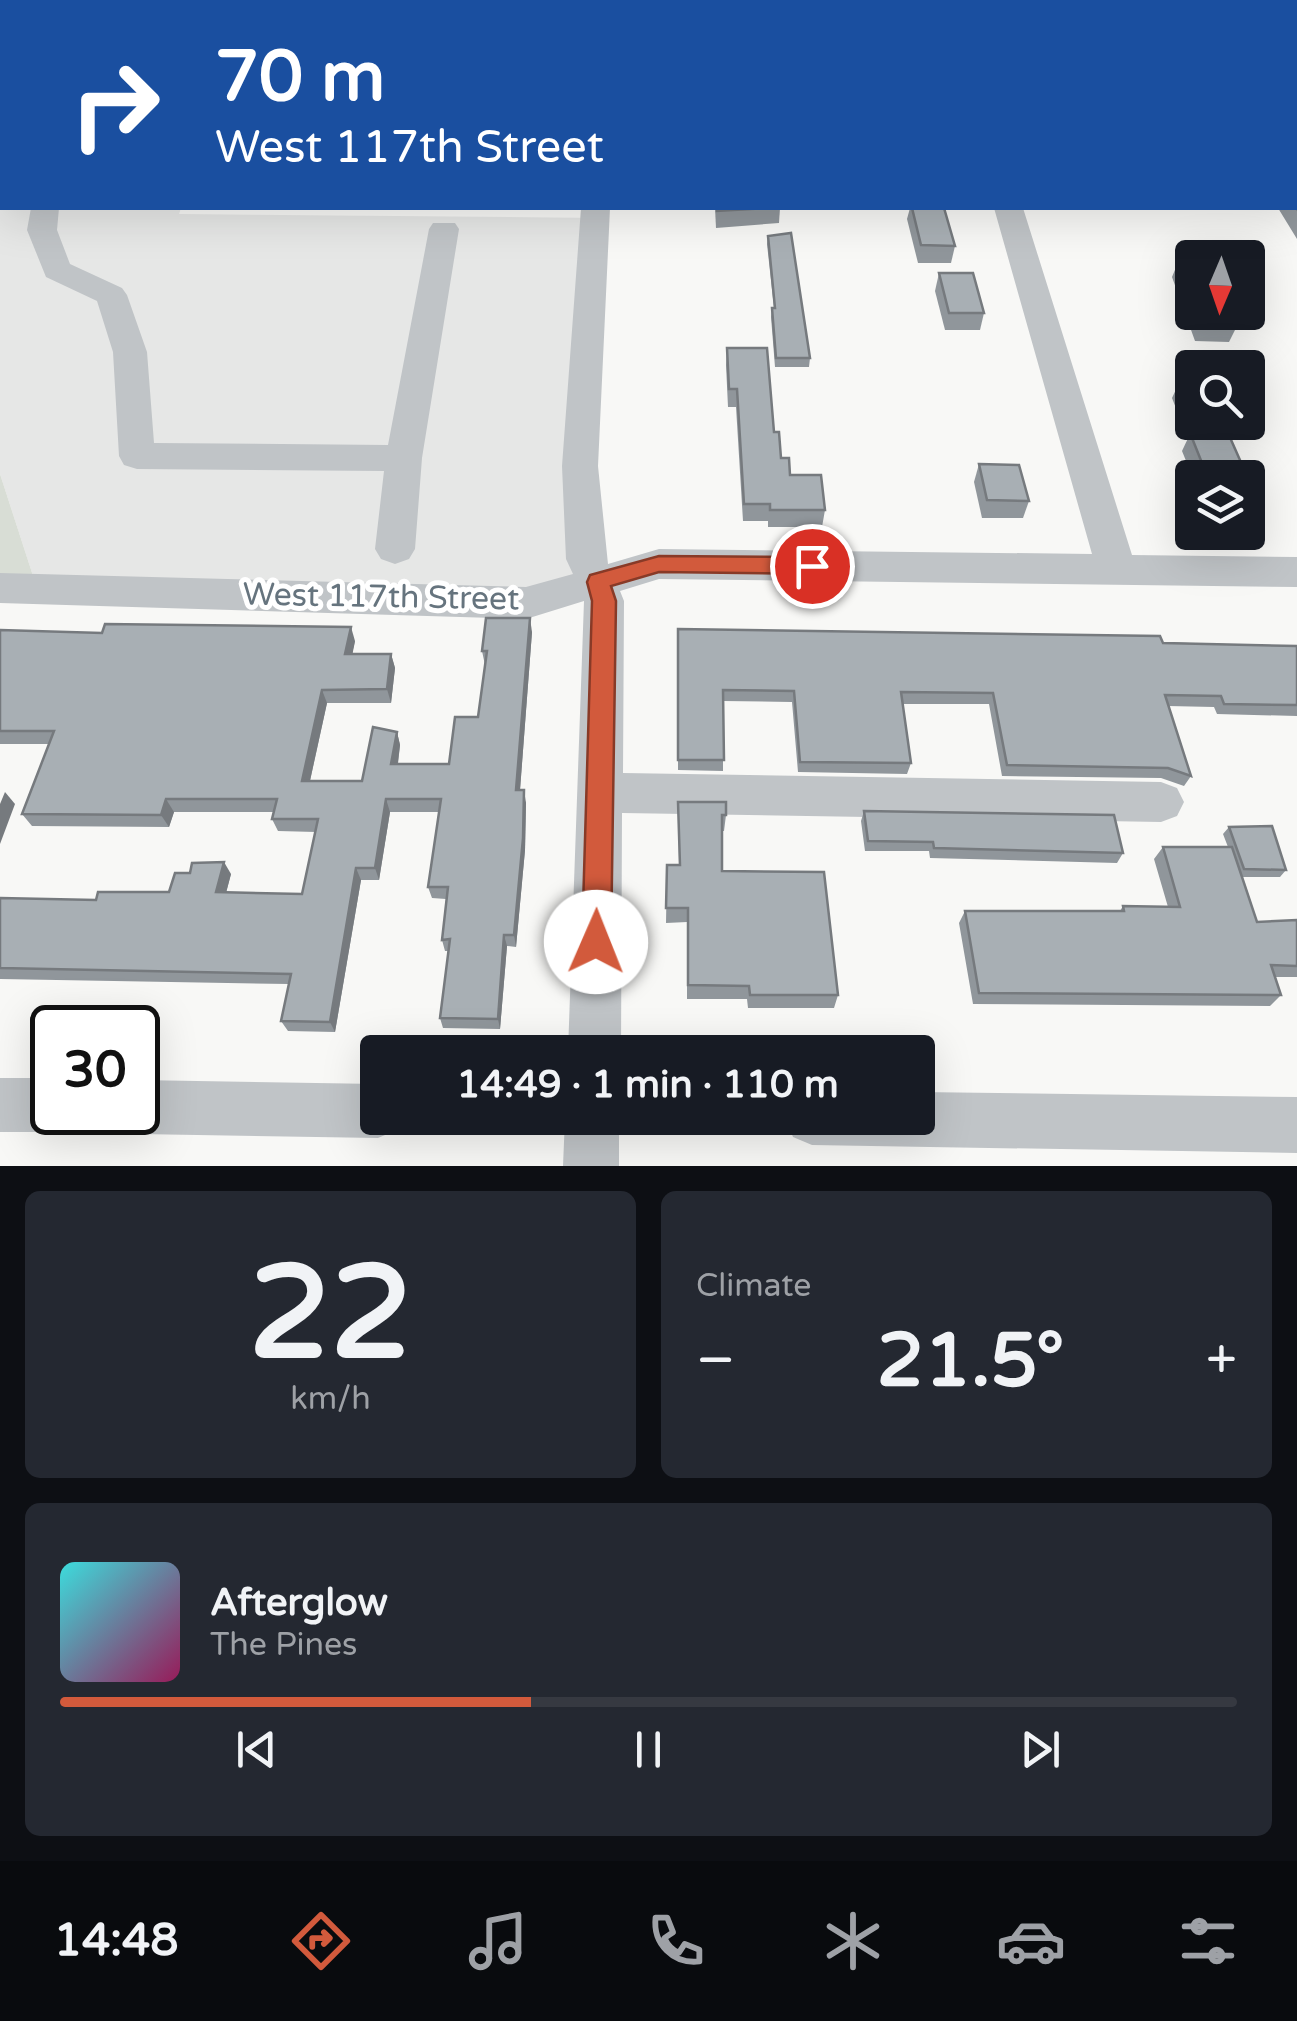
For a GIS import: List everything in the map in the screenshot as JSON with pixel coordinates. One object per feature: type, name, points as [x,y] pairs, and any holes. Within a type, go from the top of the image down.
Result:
[{"type":"street","points":[[45,210],[42,230],[57,270],[110,295],[130,352],[138,456],[404,458]]},
{"type":"street","points":[[594,1035],[604,601],[586,559],[580,466],[595,210]]},
{"type":"street","points":[[1009,210],[1116,568]]},
{"type":"street","points":[[395,548],[404,458],[444,228]]},
{"type":"street","name":"West 117th Street","points":[[0,588],[526,603],[659,564],[1297,572]]},
{"type":"street","points":[[600,793],[1161,802]]},
{"type":"street","points":[[0,1104],[30,1105]]},
{"type":"street","points":[[160,1107],[360,1110]]},
{"type":"street","points":[[935,1120],[1297,1125]]},
{"type":"street","points":[[591,1166],[592,1135]]},
{"type":"shaded area","points":[[0,210],[604,218],[585,590],[35,582],[0,474]]},
{"type":"shaded area","points":[[0,474],[35,582],[0,581]]},
{"type":"building","points":[[912,210],[945,210],[955,246],[921,245]]},
{"type":"building","points":[[791,233],[810,358],[776,358],[768,236]]},
{"type":"building","points":[[939,273],[973,273],[984,313],[949,313]]},
{"type":"building","points":[[727,348],[767,348],[774,432],[779,432],[781,458],[789,458],[790,475],[821,475],[825,510],[770,510],[770,504],[744,504],[737,389],[729,389]]},
{"type":"building","points":[[1193,440],[1231,440],[1240,460],[1201,460]]},
{"type":"building","points":[[979,464],[1019,465],[1029,501],[987,500]]},
{"type":"building","points":[[486,618],[530,618],[516,790],[524,790],[523,838],[514,935],[504,935],[498,1019],[440,1018],[450,939],[442,940],[448,887],[428,887],[441,799],[386,799],[375,868],[356,868],[330,1022],[281,1021],[291,974],[0,968],[0,898],[96,900],[98,892],[169,892],[175,873],[190,873],[192,863],[224,862],[216,892],[302,894],[318,819],[272,819],[277,799],[166,799],[161,815],[22,814],[54,731],[0,731],[0,630],[102,633],[105,624],[351,627],[345,654],[391,654],[387,689],[322,690],[302,781],[362,781],[373,727],[397,732],[391,764],[449,764],[455,717],[478,717],[487,651],[482,651]]},
{"type":"building","points":[[678,629],[1160,636],[1163,643],[1297,646],[1297,705],[1224,704],[1221,696],[1165,695],[1191,776],[1168,768],[1007,765],[993,693],[901,692],[911,763],[800,762],[794,691],[723,690],[724,760],[678,760]]},
{"type":"building","points":[[678,802],[726,802],[726,815],[722,815],[722,871],[824,872],[838,995],[750,995],[749,986],[688,985],[688,908],[666,908],[667,865],[680,865]]},
{"type":"building","points":[[864,811],[1114,815],[1123,853],[934,848],[933,842],[868,841]]},
{"type":"building","points":[[1272,826],[1286,870],[1244,869],[1229,827]]},
{"type":"building","points":[[1163,847],[1232,847],[1257,922],[1297,920],[1297,966],[1271,965],[1281,995],[979,993],[965,911],[1180,907]]},
{"type":"route","points":[[596,942],[604,601],[598,582],[659,564],[812,566]]}]
